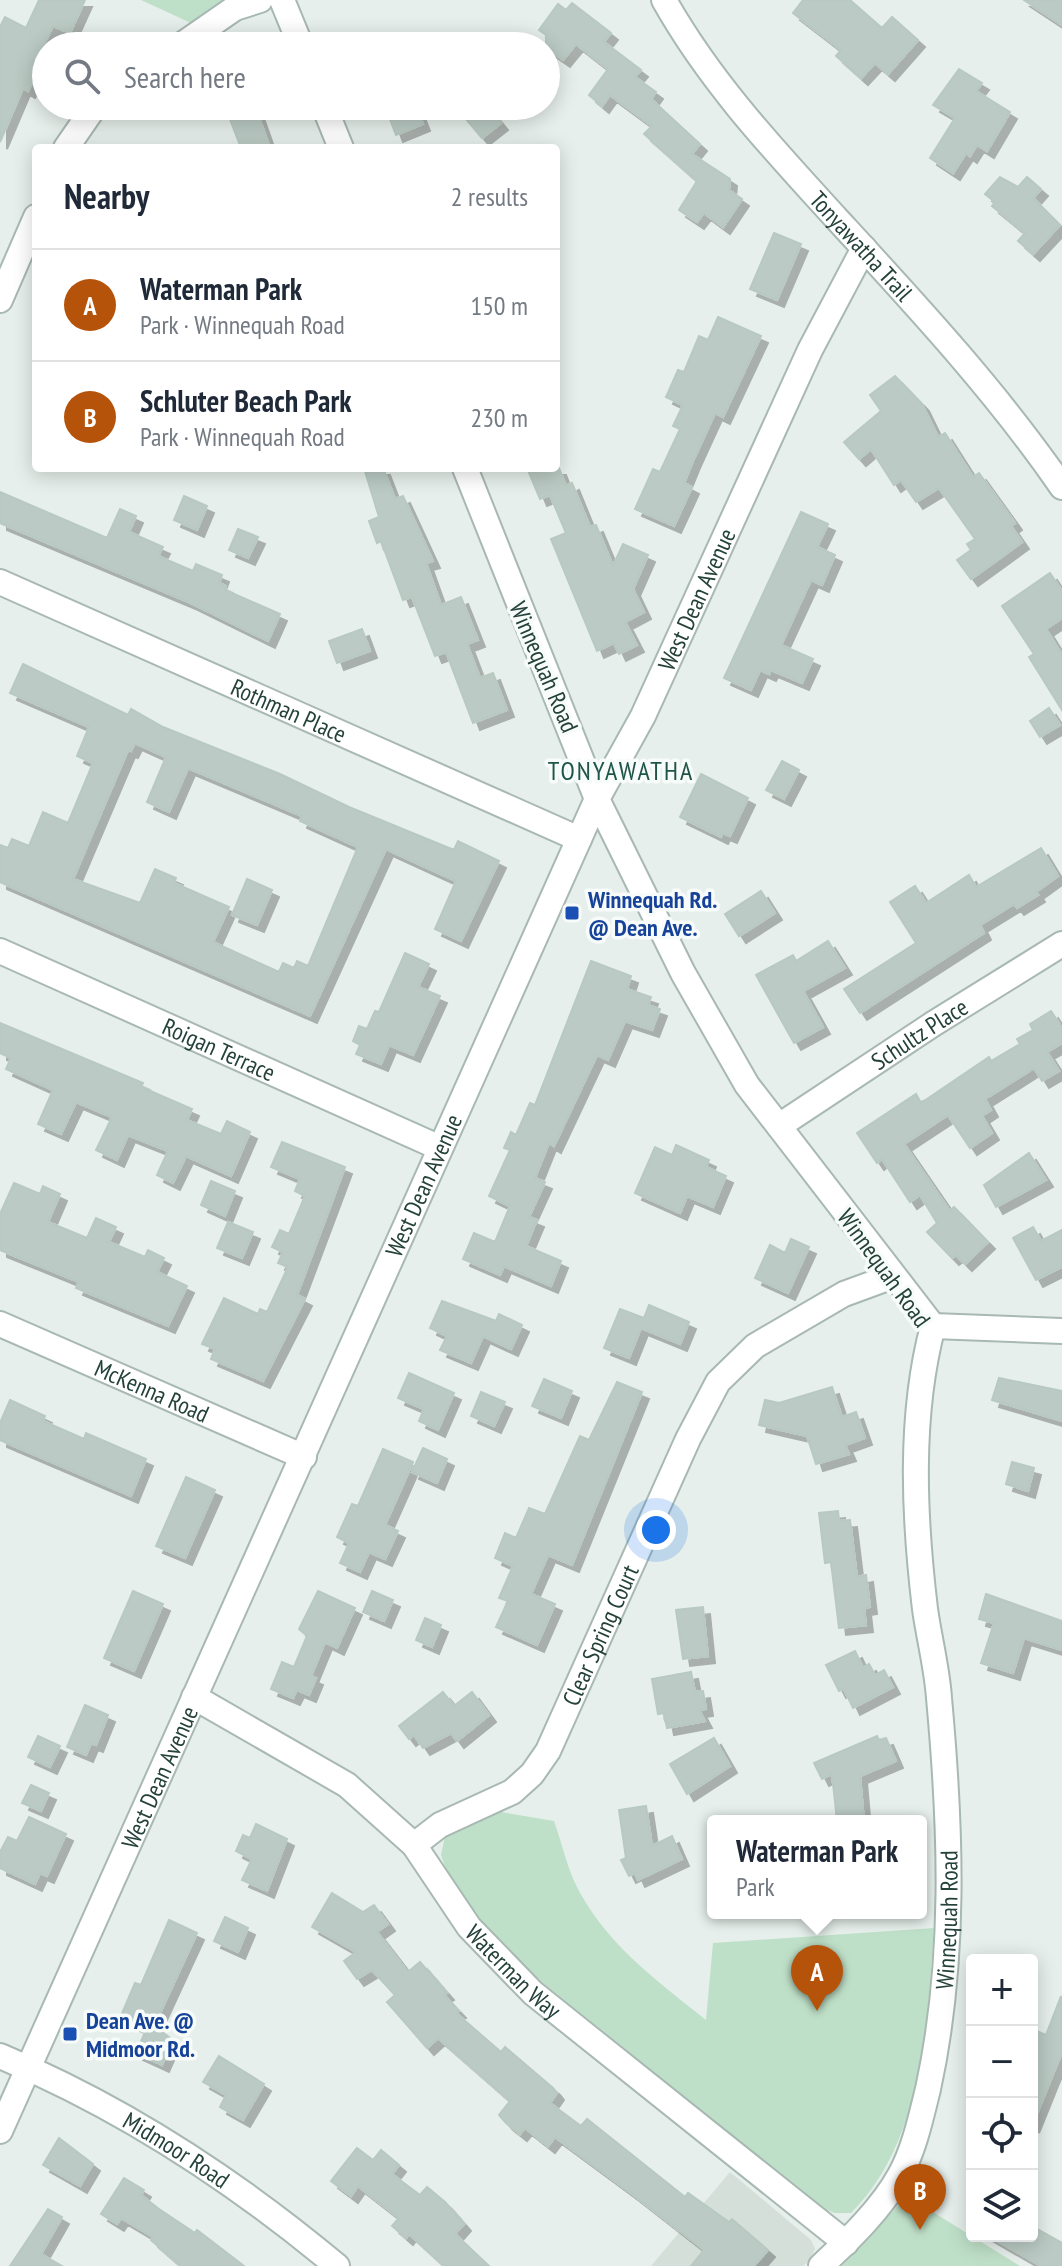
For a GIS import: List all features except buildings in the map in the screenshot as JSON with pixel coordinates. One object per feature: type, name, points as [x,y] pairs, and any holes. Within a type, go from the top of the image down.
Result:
[{"type":"street","points":[[200,32],[235,8],[260,0]]},
{"type":"street","points":[[282,0],[295,32]]},
{"type":"street","name":"Tonyawatha Trail","points":[[664,0],[689,44],[749,123],[995,398],[1062,487]]},
{"type":"street","points":[[69,144],[85,120]]},
{"type":"street","points":[[330,120],[339,144]]},
{"type":"street","points":[[0,300],[32,226]]},
{"type":"street","name":"West Dean Avenue","points":[[0,2131],[304,1457],[438,1147],[597,799],[643,716],[810,350],[864,248]]},
{"type":"street","name":"Winnequah Road","points":[[467,472],[597,799],[716,1032],[747,1085],[933,1326],[925,1358],[917,1447],[917,1510],[925,1609],[939,1695],[950,1852],[939,2031],[923,2109],[899,2177],[846,2243],[821,2266]]},
{"type":"street","name":"Rothman Place","points":[[0,582],[579,839]]},
{"type":"street","name":"Schultz Place","points":[[779,1126],[933,1024],[1062,944]]},
{"type":"street","name":"Roigan Terrace","points":[[0,951],[438,1147]]},
{"type":"street","name":"Clear Spring Court","points":[[414,1845],[440,1825],[512,1792],[532,1774],[548,1751],[718,1382],[755,1346],[844,1294],[893,1276]]},
{"type":"street","name":"McKenna Road","points":[[0,1324],[304,1457]]},
{"type":"street","points":[[933,1326],[1062,1331]]},
{"type":"street","name":"Waterman Way","points":[[194,1697],[347,1785],[414,1845],[469,1927],[533,1993],[846,2243]]},
{"type":"street","name":"Midmoor Road","points":[[0,2056],[29,2067],[127,2116],[286,2224],[337,2266]]},
{"type":"shaded area","points":[[730,2172],[811,2240],[815,2249],[808,2262],[803,2266],[651,2266]]},
{"type":"green space","points":[[141,0],[260,0],[204,29]]},
{"type":"green space","points":[[501,1812],[554,1821],[574,1881],[600,1923],[632,1958],[706,2020],[713,1943],[934,1928],[924,2041],[907,2117],[893,2152],[875,2184],[851,2213],[824,2209],[543,1983],[484,1924],[458,1889],[441,1855],[445,1836],[486,1813]]},
{"type":"green space","points":[[907,2196],[966,2233],[966,2242],[981,2242],[1020,2266],[842,2266]]},
{"type":"place","name":"Winnequah Rd. @ Dean Ave.","points":[[572,913]]},
{"type":"place","name":"Waterman Park","points":[[817,2011]]},
{"type":"place","name":"Dean Ave. @ Midmoor Rd.","points":[[70,2034]]},
{"type":"place","name":"Schluter Beach Park","points":[[920,2230]]},
{"type":"district","name":"TONYAWATHA","points":[[621,770]]}]
